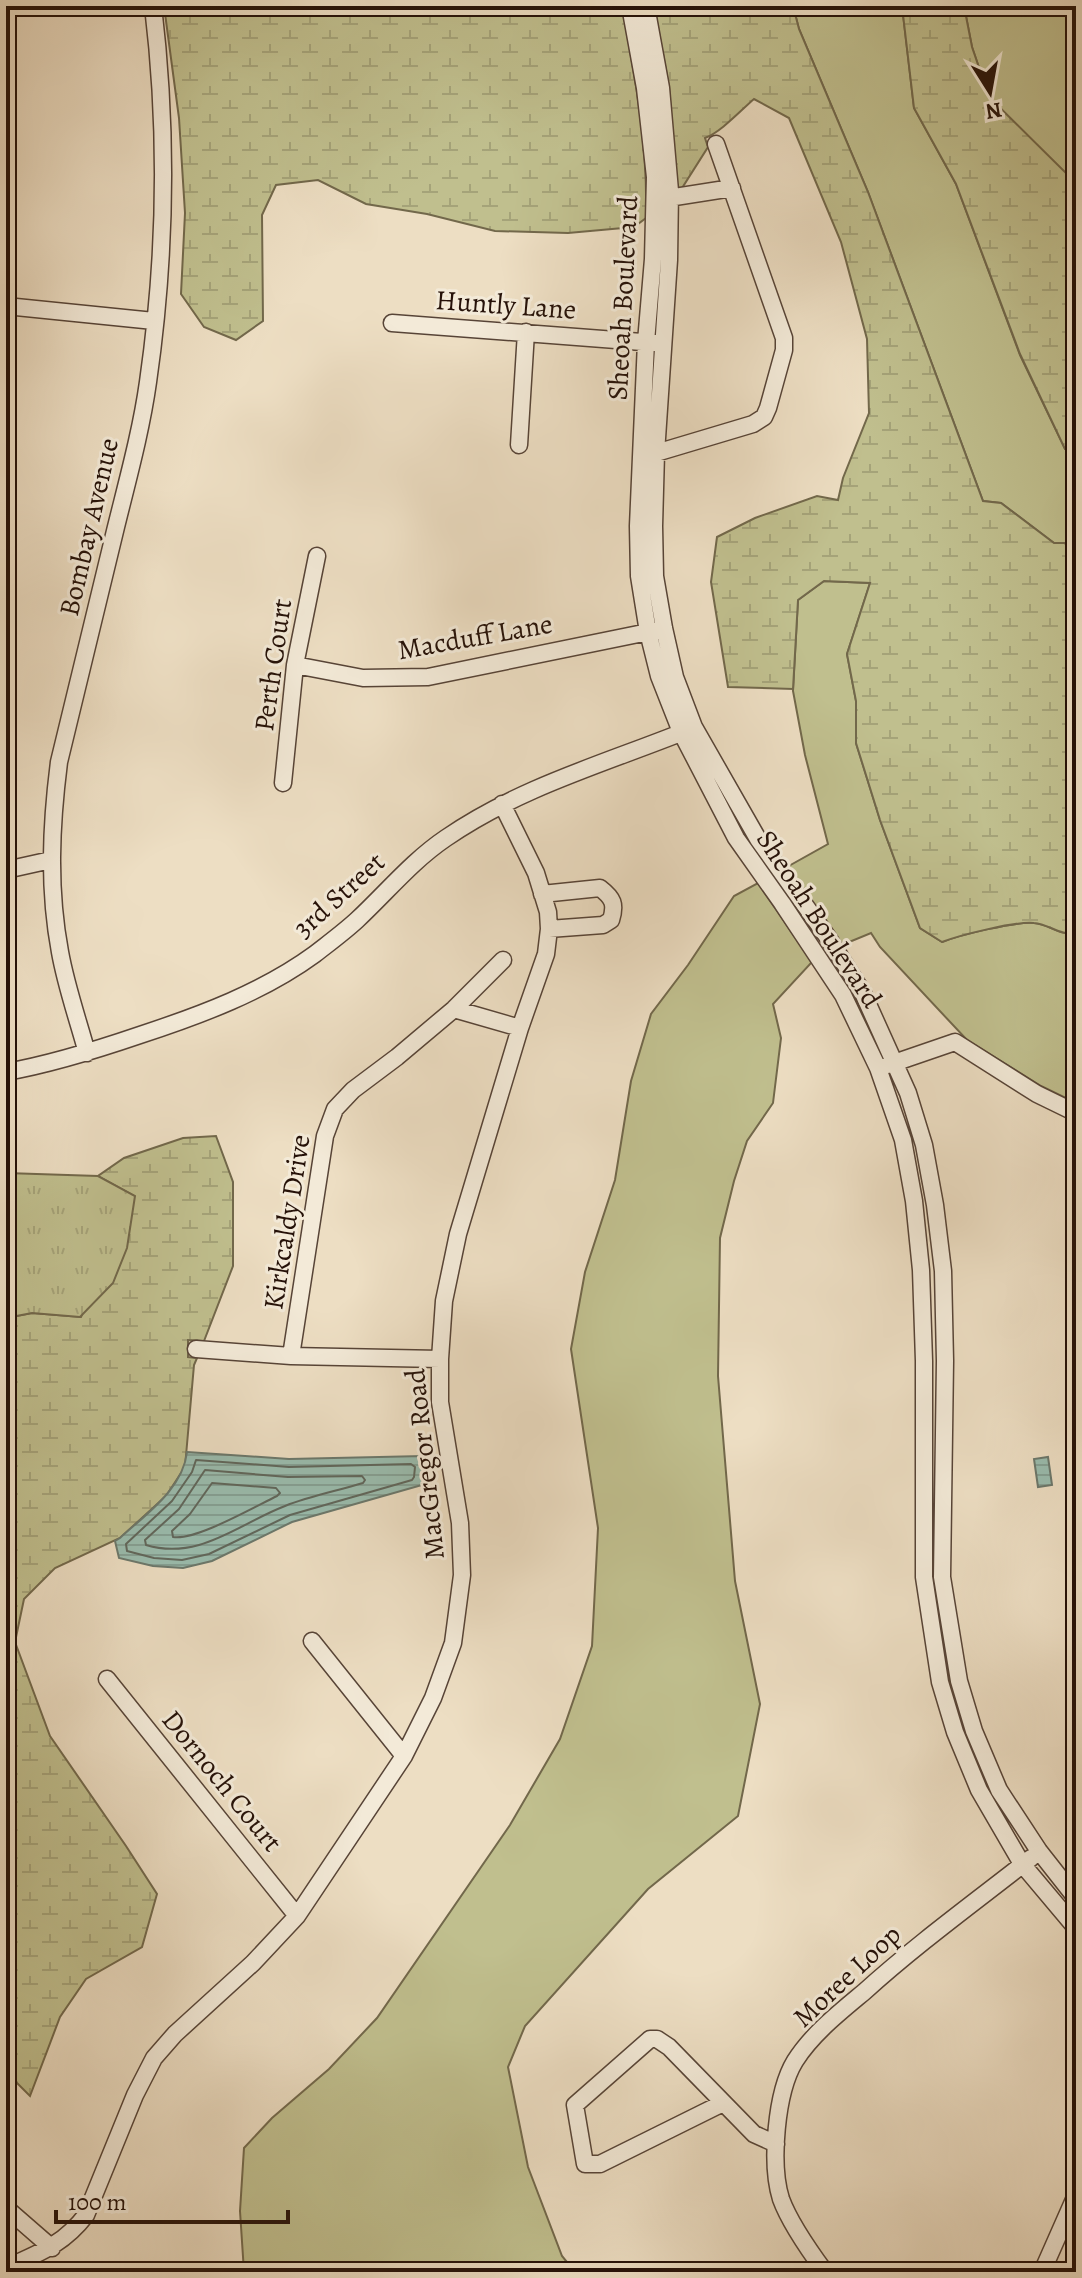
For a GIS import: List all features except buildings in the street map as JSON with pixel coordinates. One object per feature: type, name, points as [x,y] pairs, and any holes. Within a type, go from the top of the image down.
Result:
[{"type":"street","name":"Bombay Avenue","points":[[87,1053],[60,955],[53,908],[53,812],[59,762],[148,384],[164,174],[163,113],[153,6]]},
{"type":"street","name":"Sheoah Boulevard","points":[[630,6],[645,88],[655,177],[662,199],[646,342],[638,526],[639,576],[675,677],[688,730],[736,838],[908,1093],[924,1145],[943,1271],[942,1577],[959,1681],[974,1731],[999,1790],[1039,1851],[1076,1898]]},
{"type":"street","name":"Sheoah Boulevard","points":[[646,6],[661,88],[664,344],[656,453],[656,630]]},
{"type":"street","points":[[656,453],[753,424],[764,417],[784,350],[784,338],[716,144]]},
{"type":"street","points":[[662,199],[732,188]]},
{"type":"street","points":[[6,306],[154,321]]},
{"type":"street","name":"Huntly Lane","points":[[392,323],[664,344]]},
{"type":"street","points":[[519,445],[526,332]]},
{"type":"street","name":"Perth Court","points":[[283,783],[295,665],[317,556]]},
{"type":"street","name":"Macduff Lane","points":[[295,665],[363,678],[428,677],[656,630]]},
{"type":"street","name":"3rd Street","points":[[6,1072],[87,1053],[193,1017],[263,986],[313,955],[356,922],[406,870],[445,838],[502,804],[546,784],[688,730]]},
{"type":"street","name":"MacGregor Road","points":[[6,2268],[52,2248],[73,2232],[86,2215],[135,2095],[154,2058],[297,1916],[404,1756],[433,1698],[453,1643],[462,1575],[460,1523],[440,1402],[444,1301],[458,1234],[520,1028],[546,954],[549,929],[548,912],[536,873],[502,804]]},
{"type":"street","points":[[6,870],[51,860]]},
{"type":"street","points":[[542,894],[600,888],[611,896],[615,908],[611,920],[603,925],[549,929]]},
{"type":"street","name":"Kirkcaldy Drive","points":[[291,1356],[325,1136],[335,1109],[353,1090],[454,1009],[503,960]]},
{"type":"street","points":[[454,1009],[520,1028]]},
{"type":"street","points":[[887,1065],[955,1042],[1037,1094],[1076,1113]]},
{"type":"street","name":"Sheoah Boulevard","points":[[887,1065],[916,1214],[921,1270],[924,1577],[940,1682],[955,1732],[979,1790],[1022,1864],[1076,1928]]},
{"type":"street","points":[[196,1349],[249,1355],[440,1359]]},
{"type":"street","points":[[312,1641],[404,1756]]},
{"type":"street","name":"Dornoch Court","points":[[107,1679],[297,1916]]},
{"type":"street","name":"Moree Loop","points":[[825,2272],[809,2251],[781,2198],[775,2156],[779,2104],[795,2062],[829,2022],[912,1949],[1039,1851]]},
{"type":"street","points":[[723,2103],[600,2164],[585,2164],[575,2105],[650,2039],[657,2039],[669,2047],[754,2134],[776,2144]]},
{"type":"street","points":[[1042,2272],[1076,2195]]},
{"type":"street","points":[[6,2208],[52,2248]]},
{"type":"green space","points":[[164,6],[622,6],[643,138],[646,218],[634,227],[568,233],[495,231],[427,214],[366,204],[318,180],[276,185],[262,215],[263,321],[236,340],[204,327],[181,294],[185,213],[179,118]]},
{"type":"green space","points":[[654,6],[793,6],[799,29],[868,192],[983,501],[1001,503],[1054,543],[1064,543],[1076,550],[1076,933],[1026,923],[988,929],[942,942],[920,928],[880,820],[856,743],[856,701],[847,654],[870,583],[824,581],[798,600],[793,689],[728,687],[711,582],[717,537],[755,518],[817,496],[838,500],[843,478],[869,413],[867,339],[841,242],[789,118],[754,99],[724,126],[705,138],[708,147],[682,188],[677,189],[669,87]]},
{"type":"green space","points":[[793,6],[902,6],[914,108],[956,184],[1020,355],[1065,449],[1076,452],[1076,550],[1064,543],[1054,543],[1001,503],[983,501],[868,192],[799,29]]},
{"type":"green space","points":[[902,6],[964,6],[972,47],[989,97],[1068,175],[1076,200],[1076,452],[1065,449],[1020,354],[956,184],[914,108]]},
{"type":"green space","points":[[964,6],[1076,6],[1076,200],[1067,175],[989,97],[972,47]]},
{"type":"green space","points":[[824,581],[870,583],[847,654],[856,701],[856,743],[880,820],[920,928],[942,942],[988,929],[1026,923],[1076,933],[1076,1103],[1041,1086],[967,1040],[880,947],[871,933],[842,945],[787,867],[828,844],[805,755],[793,691],[798,600]]},
{"type":"green space","points":[[758,883],[812,962],[773,1004],[781,1038],[773,1103],[747,1141],[720,1238],[718,1376],[735,1581],[760,1704],[738,1816],[648,1889],[525,2026],[508,2067],[528,2167],[562,2256],[575,2272],[244,2272],[240,2211],[244,2148],[272,2118],[329,2069],[377,2018],[510,1825],[560,1739],[592,1646],[598,1528],[571,1349],[585,1272],[615,1180],[631,1081],[651,1014],[734,896]]},
{"type":"green space","points":[[216,1136],[233,1182],[233,1266],[204,1341],[188,1340],[188,1357],[197,1358],[185,1467],[166,1496],[120,1538],[55,1568],[24,1599],[15,1642],[50,1736],[157,1894],[142,1947],[86,1979],[60,2017],[30,2096],[6,2072],[6,1318],[32,1313],[81,1317],[134,1196],[98,1176],[124,1158],[183,1138]]},
{"type":"green space","points":[[6,1173],[98,1176],[135,1196],[127,1248],[113,1283],[80,1317],[32,1313],[6,1318]]},
{"type":"water","points":[[187,1452],[289,1459],[423,1456],[422,1485],[292,1522],[212,1561],[183,1568],[153,1566],[119,1558],[115,1541],[152,1510],[171,1489],[184,1465]]},
{"type":"water","points":[[1048,1457],[1052,1485],[1038,1487],[1034,1459]]}]
